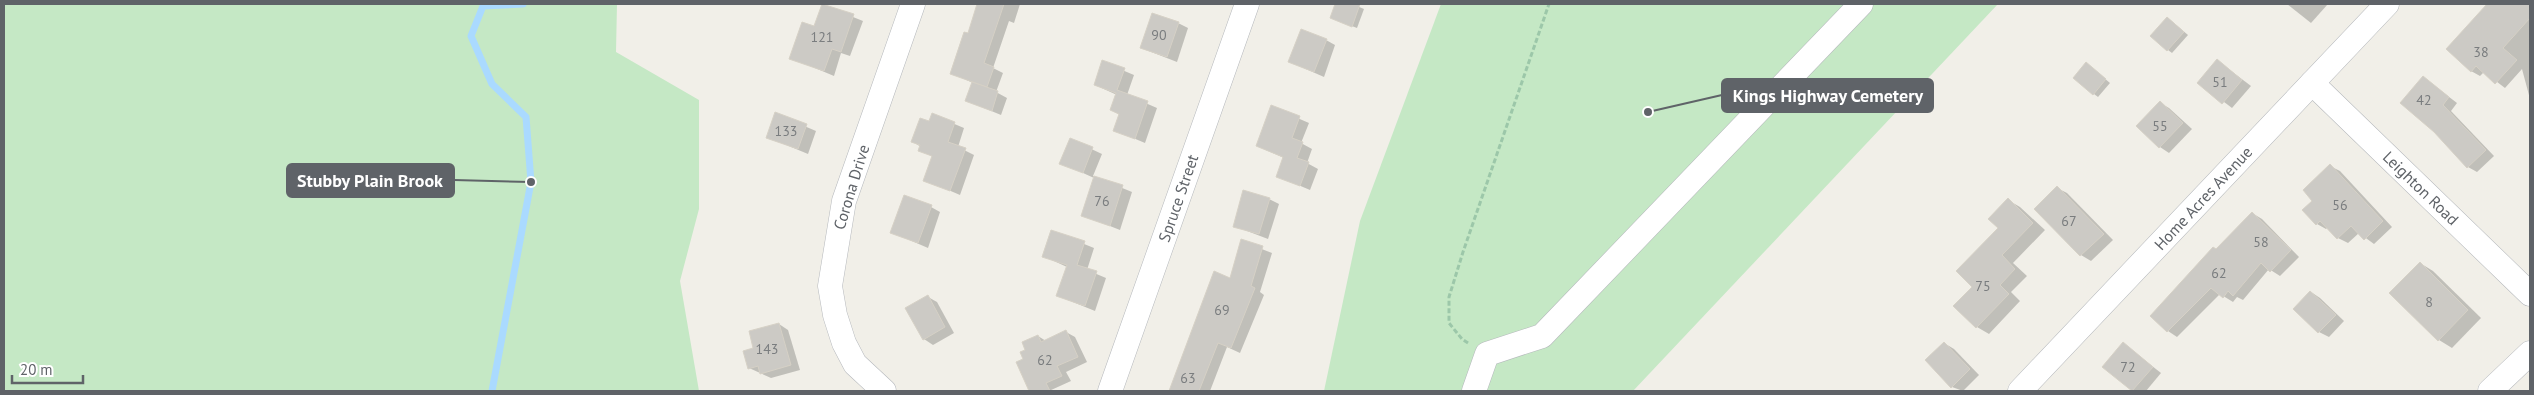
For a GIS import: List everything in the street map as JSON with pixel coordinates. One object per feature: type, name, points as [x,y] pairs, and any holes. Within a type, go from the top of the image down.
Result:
[{"type":"street","name":"Corona Drive","points":[[884,391],[855,364],[844,343],[835,314],[830,286],[844,201],[913,4]]},
{"type":"street","name":"Spruce Street","points":[[1110,391],[1246,4]]},
{"type":"street","points":[[1474,391],[1488,354],[1542,336],[1861,4]]},
{"type":"street","name":"Home Acres Avenue","points":[[2020,391],[2387,4]]},
{"type":"street","name":"Leighton Road","points":[[2312,83],[2530,294]]},
{"type":"street","points":[[2490,391],[2530,353]]},
{"type":"path","points":[[1488,354],[1462,339],[1448,323],[1450,297],[1463,252],[1549,4]]},
{"type":"green space","points":[[4,4],[617,4],[616,52],[699,100],[699,209],[680,281],[699,391],[4,391]]},
{"type":"green space","points":[[1441,4],[1998,4],[1633,391],[1324,391],[1360,221]]},
{"type":"building","points":[[822,4],[854,14],[841,52],[832,49],[824,71],[789,59],[802,22],[814,26]]},
{"type":"building","points":[[977,4],[1004,4],[984,63],[994,67],[987,87],[950,74],[964,32],[968,33]]},
{"type":"building","points":[[1335,4],[1360,4],[1352,27],[1330,18]]},
{"type":"building","points":[[2487,4],[2530,4],[2530,18],[2503,48],[2517,60],[2495,84],[2476,66],[2471,72],[2446,49]]},
{"type":"building","points":[[1152,13],[1179,22],[1167,57],[1140,48]]},
{"type":"building","points":[[2167,17],[2184,32],[2167,51],[2150,36]]},
{"type":"building","points":[[1301,29],[1327,39],[1314,72],[1288,62]]},
{"type":"building","points":[[2217,59],[2242,80],[2222,104],[2197,83]]},
{"type":"building","points":[[1102,60],[1125,68],[1117,90],[1148,101],[1135,139],[1113,131],[1119,114],[1110,110],[1116,93],[1094,85]]},
{"type":"building","points":[[2086,62],[2106,79],[2093,95],[2073,78]]},
{"type":"building","points":[[2423,76],[2449,97],[2443,105],[2486,150],[2467,168],[2434,132],[2400,103]]},
{"type":"building","points":[[972,82],[998,91],[992,111],[965,101]]},
{"type":"building","points":[[2160,101],[2183,123],[2159,148],[2136,126]]},
{"type":"building","points":[[1271,105],[1300,116],[1292,138],[1303,142],[1297,158],[1309,162],[1300,186],[1276,177],[1283,157],[1256,146]]},
{"type":"building","points":[[775,112],[807,124],[798,149],[766,138]]},
{"type":"building","points":[[932,113],[955,122],[948,142],[966,148],[950,191],[923,181],[932,156],[918,151],[920,145],[911,142],[920,118],[929,121]]},
{"type":"building","points":[[1070,138],[1093,147],[1083,173],[1059,164]]},
{"type":"building","points":[[2330,164],[2383,221],[2364,240],[2351,226],[2337,239],[2320,221],[2316,225],[2302,210],[2312,201],[2303,190]]},
{"type":"building","points":[[1094,176],[1123,185],[1110,226],[1081,216]]},
{"type":"building","points":[[2057,186],[2104,234],[2080,256],[2034,209]]},
{"type":"building","points":[[1243,190],[1270,198],[1259,234],[1233,227]]},
{"type":"building","points":[[904,195],[932,205],[918,243],[890,233]]},
{"type":"building","points":[[2008,198],[2033,223],[2002,255],[2015,269],[2000,285],[2009,294],[1976,328],[1953,306],[1972,287],[1956,271],[1998,228],[1988,219]]},
{"type":"building","points":[[2252,212],[2291,250],[2270,272],[2261,263],[2233,296],[2228,291],[2223,298],[2211,288],[2167,332],[2150,316],[2213,247],[2216,249]]},
{"type":"building","points":[[1051,230],[1085,241],[1077,265],[1097,271],[1085,306],[1056,296],[1067,265],[1042,257]]},
{"type":"building","points":[[1241,239],[1263,246],[1251,286],[1255,288],[1231,348],[1218,343],[1199,391],[1169,391],[1214,271],[1230,278]]},
{"type":"building","points":[[2420,262],[2468,310],[2438,341],[2389,293]]},
{"type":"building","points":[[2310,291],[2336,315],[2318,333],[2293,309]]},
{"type":"building","points":[[928,295],[945,327],[923,340],[905,308]]},
{"type":"building","points":[[779,323],[791,365],[760,374],[758,366],[748,369],[743,351],[753,348],[749,331]]},
{"type":"building","points":[[1066,330],[1078,357],[1057,366],[1062,376],[1046,383],[1050,391],[1029,391],[1016,362],[1023,359],[1020,352],[1025,350],[1022,342],[1038,335],[1041,342]]},
{"type":"building","points":[[1944,342],[1970,369],[1951,388],[1925,360]]},
{"type":"building","points":[[2123,342],[2153,367],[2132,391],[2102,367]]},
{"type":"waterway","points":[[492,391],[531,182],[526,117],[492,84],[471,36],[483,6],[523,4]]},
{"type":"place","name":"Kings Highway Cemetery","points":[[1648,112]]},
{"type":"place","name":"Stubby Plain Brook","points":[[531,182]]}]
